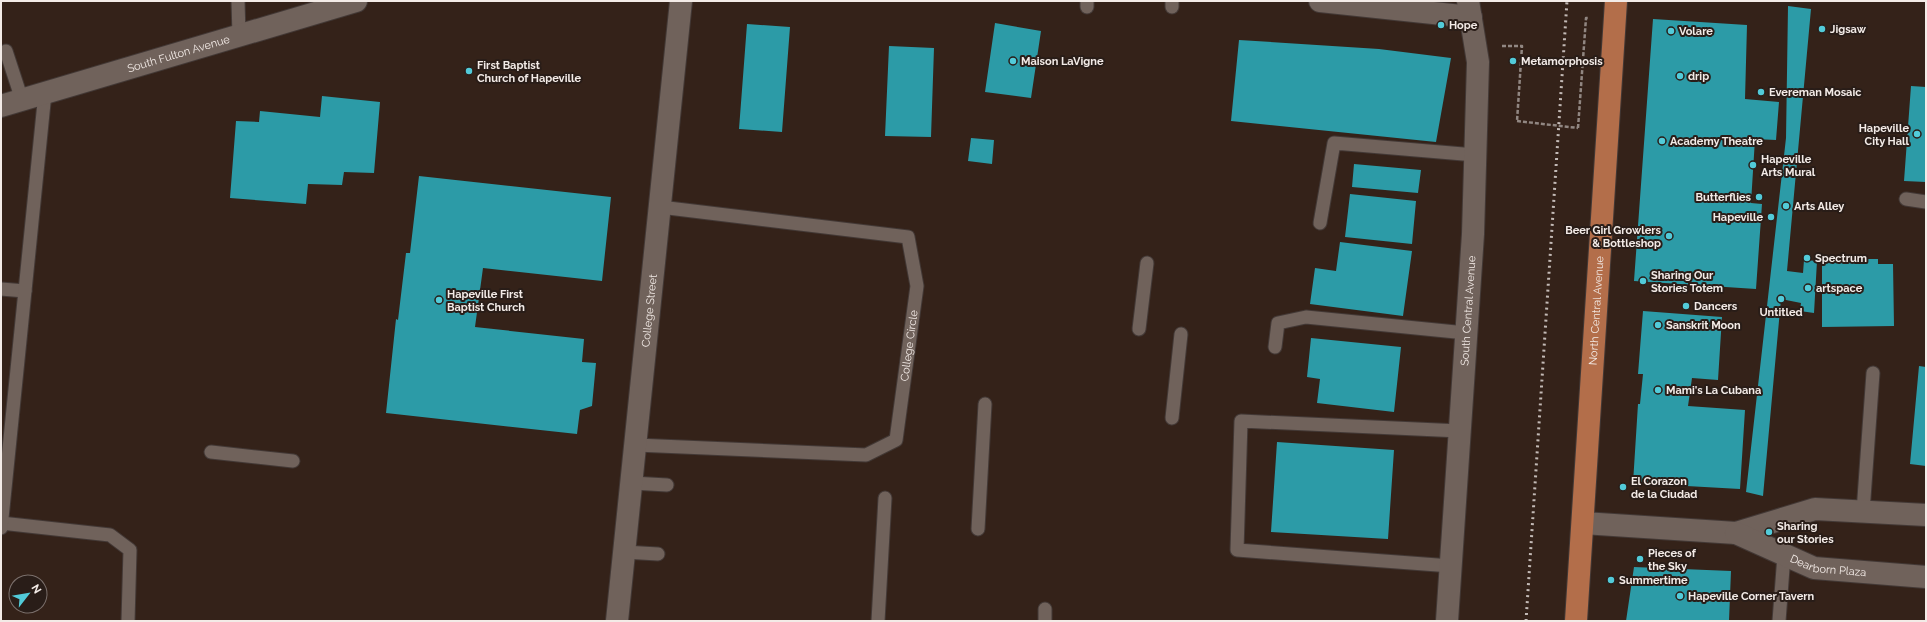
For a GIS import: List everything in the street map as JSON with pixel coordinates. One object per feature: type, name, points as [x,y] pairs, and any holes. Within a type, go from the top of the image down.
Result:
[{"type":"main road","name":"North Central Avenue","points":[[1576,621],[1616,1]]},
{"type":"street","name":"South Fulton Avenue","points":[[1,106],[356,1]]},
{"type":"street","name":"College Street","points":[[617,621],[681,1]]},
{"type":"street","points":[[1320,1],[1470,9]]},
{"type":"street","name":"South Central Avenue","points":[[1447,621],[1473,234],[1478,62],[1470,9]]},
{"type":"street","name":"Dearborn Plaza","points":[[1583,523],[1736,532],[1815,508],[1926,515]]},
{"type":"street","name":"Dearborn Plaza","points":[[1736,532],[1814,568],[1926,577]]},
{"type":"lane","points":[[238,1],[239,36]]},
{"type":"lane","points":[[6,52],[22,100]]},
{"type":"lane","points":[[1,528],[45,93]]},
{"type":"lane","points":[[1320,223],[1334,143],[1475,155]]},
{"type":"lane","points":[[1906,199],[1926,202]]},
{"type":"lane","name":"College Circle","points":[[636,445],[866,455],[896,440],[917,286],[908,237],[660,207]]},
{"type":"lane","points":[[1139,329],[1147,263]]},
{"type":"lane","points":[[1,289],[25,291]]},
{"type":"lane","points":[[1275,347],[1278,323],[1306,317],[1466,333]]},
{"type":"lane","points":[[1172,418],[1181,334]]},
{"type":"lane","points":[[1863,512],[1873,373]]},
{"type":"lane","points":[[978,530],[985,404]]},
{"type":"lane","points":[[1451,566],[1237,550],[1241,421],[1460,431]]},
{"type":"lane","points":[[212,452],[292,461]]},
{"type":"lane","points":[[632,483],[667,485]]},
{"type":"lane","points":[[878,621],[885,498]]},
{"type":"lane","points":[[1,524],[110,535],[130,550],[128,621]]},
{"type":"lane","points":[[624,552],[658,554]]},
{"type":"lane","points":[[1779,621],[1784,555]]},
{"type":"path","points":[[1500,46],[1522,46],[1518,121],[1578,128],[1586,18]]},
{"type":"shaded area","points":[[1,1],[1926,1],[1926,621],[1,621]]},
{"type":"building","name":"Arts Alley","points":[[1788,6],[1811,9],[1787,271],[1803,273],[1804,260],[1817,261],[1814,313],[1800,311],[1801,303],[1781,299],[1763,496],[1746,492],[1786,138]]},
{"type":"building","points":[[1653,19],[1747,25],[1745,99],[1779,102],[1776,140],[1755,139],[1751,203],[1762,204],[1756,289],[1634,281]]},
{"type":"building","name":"Maison LaVigne","points":[[995,23],[1041,31],[1031,98],[985,92]]},
{"type":"building","points":[[747,24],[790,27],[782,132],[739,129]]},
{"type":"building","points":[[1239,40],[1379,49],[1451,58],[1436,142],[1231,121]]},
{"type":"building","points":[[889,46],[934,48],[931,137],[885,136]]},
{"type":"building","name":"Hapeville City Hall","points":[[1911,86],[1926,87],[1926,182],[1904,181]]},
{"type":"building","points":[[322,96],[380,102],[374,173],[344,172],[342,185],[308,184],[306,204],[230,198],[236,121],[259,122],[260,111],[320,117]]},
{"type":"building","points":[[971,138],[994,140],[992,164],[968,161]]},
{"type":"building","points":[[1354,164],[1421,170],[1418,193],[1352,187]]},
{"type":"building","name":"Hapeville First Baptist Church","points":[[419,176],[611,197],[602,281],[483,268],[475,327],[584,339],[582,362],[596,363],[592,406],[580,410],[577,434],[386,413],[396,319],[398,320],[406,253],[410,253]]},
{"type":"building","points":[[1350,194],[1416,201],[1412,244],[1345,237]]},
{"type":"building","points":[[1340,242],[1412,251],[1403,316],[1310,304],[1315,268],[1336,271]]},
{"type":"building","points":[[1822,259],[1878,259],[1878,264],[1893,264],[1894,326],[1822,327]]},
{"type":"building","points":[[1643,311],[1722,317],[1718,380],[1692,378],[1688,406],[1745,410],[1740,489],[1633,483],[1638,404],[1640,404],[1643,374],[1638,374]]},
{"type":"building","points":[[1311,338],[1401,347],[1394,412],[1317,403],[1320,379],[1307,377]]},
{"type":"building","points":[[1919,366],[1926,367],[1926,466],[1910,464]]},
{"type":"building","points":[[1277,442],[1394,450],[1388,539],[1271,532]]},
{"type":"building","name":"Hapeville Corner Tavern","points":[[1634,567],[1731,571],[1729,621],[1626,621]]},
{"type":"railway","points":[[1526,621],[1567,1]]},
{"type":"place","name":"Hope","points":[[1441,25]]},
{"type":"place","name":"Jigsaw","points":[[1822,29]]},
{"type":"place","name":"Volare","points":[[1671,31]]},
{"type":"place","name":"Maison LaVigne","points":[[1013,61]]},
{"type":"place","name":"Metamorphosis","points":[[1513,61]]},
{"type":"place","name":"First Baptist Church of Hapeville","points":[[469,71]]},
{"type":"place","name":"drip","points":[[1680,76]]},
{"type":"place","name":"Evereman Mosaic","points":[[1761,92]]},
{"type":"place","name":"Hapeville City Hall","points":[[1917,134]]},
{"type":"place","name":"Academy Theatre","points":[[1662,141]]},
{"type":"place","name":"Hapeville Arts Mural","points":[[1753,165]]},
{"type":"place","name":"Butterflies","points":[[1759,197]]},
{"type":"place","name":"Arts Alley","points":[[1786,206]]},
{"type":"place","name":"Hapeville","points":[[1771,217]]},
{"type":"place","name":"Beer Girl Growlers & Bottleshop","points":[[1669,236]]},
{"type":"place","name":"Spectrum","points":[[1807,258]]},
{"type":"place","name":"Sharing Our Stories Totem","points":[[1643,281]]},
{"type":"place","name":"artspace","points":[[1808,288]]},
{"type":"place","name":"Untitled","points":[[1781,299]]},
{"type":"place","name":"Hapeville First Baptist Church","points":[[439,300]]},
{"type":"place","name":"Dancers","points":[[1686,306]]},
{"type":"place","name":"Sanskrit Moon","points":[[1658,325]]},
{"type":"place","name":"Mami's La Cubana","points":[[1658,390]]},
{"type":"place","name":"El Corazon de la Ciudad","points":[[1623,487]]},
{"type":"place","name":"Sharing our Stories","points":[[1769,532]]},
{"type":"place","name":"Pieces of the Sky","points":[[1640,559]]},
{"type":"place","name":"Summertime","points":[[1611,580]]},
{"type":"place","name":"Hapeville Corner Tavern","points":[[1680,596]]}]
